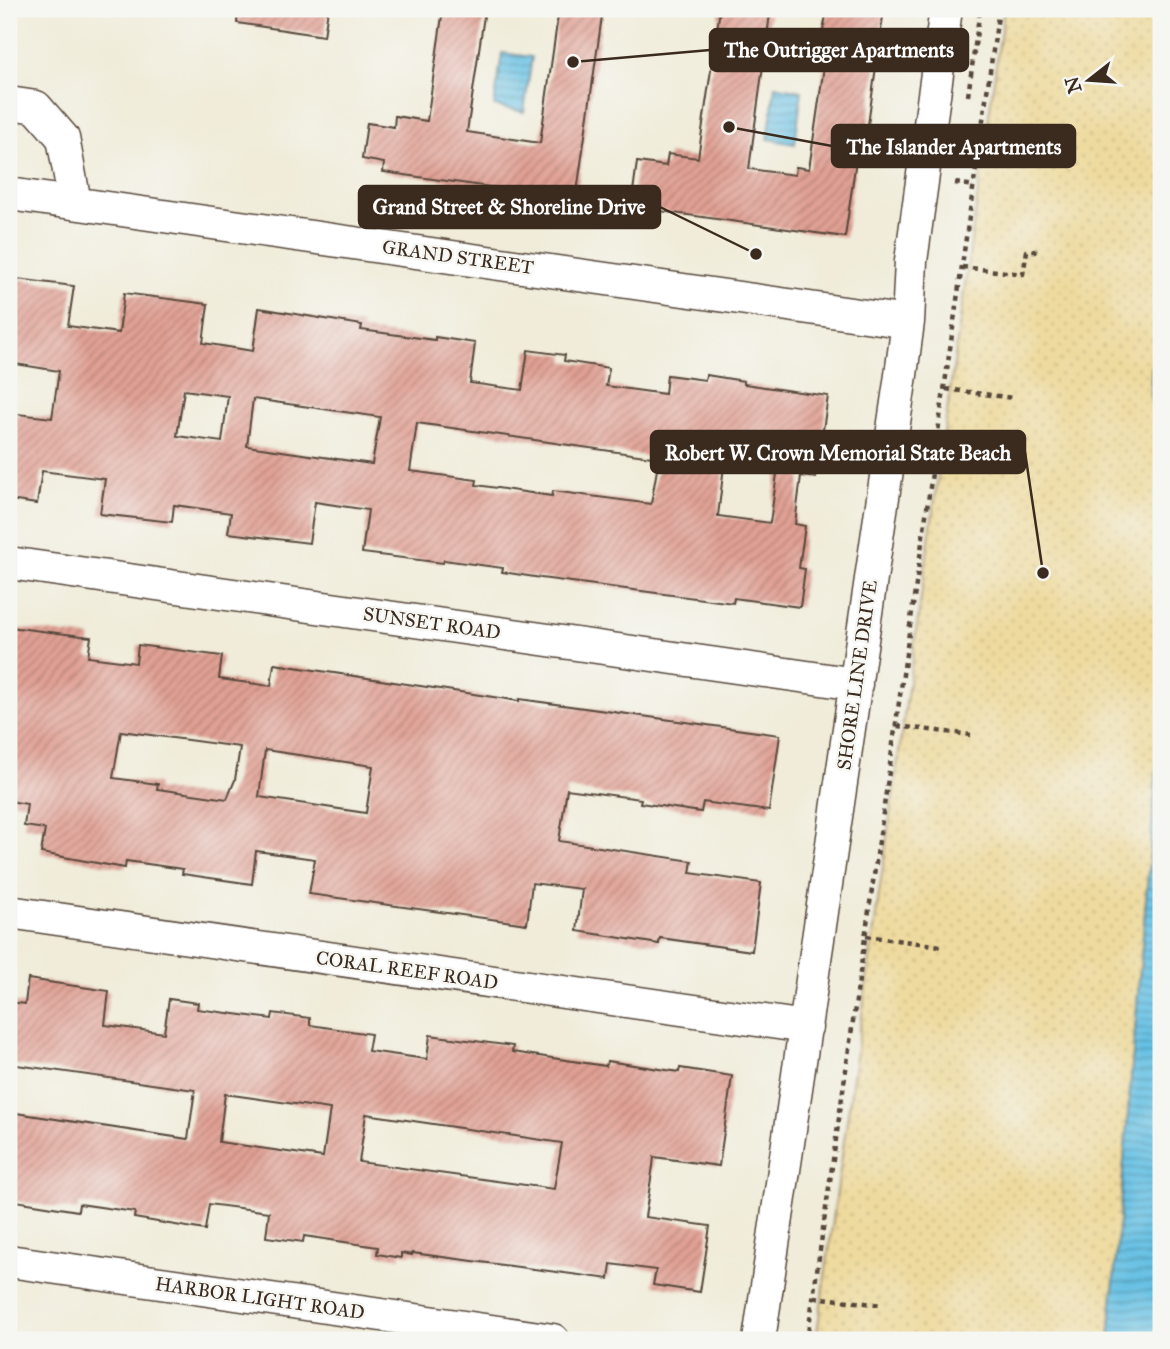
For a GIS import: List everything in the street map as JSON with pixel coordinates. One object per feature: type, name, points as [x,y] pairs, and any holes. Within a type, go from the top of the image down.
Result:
[{"type":"street","name":"SHORE LINE DRIVE","points":[[759,1340],[908,321],[911,261],[946,9]]},
{"type":"street","points":[[9,103],[36,107],[63,138],[75,203]]},
{"type":"street","name":"GRAND STREET","points":[[9,194],[908,321]]},
{"type":"street","name":"SUNSET ROAD","points":[[9,563],[856,684]]},
{"type":"street","name":"CORAL REEF ROAD","points":[[9,912],[806,1027]]},
{"type":"street","name":"HARBOR LIGHT ROAD","points":[[9,1261],[553,1340]]},
{"type":"path","points":[[818,1340],[807,1339],[999,9]]},
{"type":"path","points":[[955,183],[974,186]]},
{"type":"path","points":[[962,267],[1023,274],[1027,251],[1039,251]]},
{"type":"path","points":[[946,389],[1013,398]]},
{"type":"path","points":[[897,726],[971,735]]},
{"type":"path","points":[[866,936],[941,946]]},
{"type":"path","points":[[814,1297],[883,1305]]},
{"type":"sand","points":[[1004,9],[1161,9],[1160,277],[1151,389],[1155,416],[1161,425],[1161,720],[1109,1340],[816,1340]]},
{"type":"water","points":[[502,53],[532,57],[524,112],[494,106]]},
{"type":"water","points":[[775,86],[802,91],[795,144],[768,139]]},
{"type":"water","points":[[1161,267],[1161,425],[1156,421],[1150,394]]},
{"type":"water","points":[[1161,720],[1161,1340],[1109,1340]]},
{"type":"building","points":[[238,9],[328,9],[324,36],[237,23]]},
{"type":"building","points":[[443,9],[485,9],[467,132],[540,143],[559,9],[603,9],[576,199],[383,172],[384,163],[362,159],[367,123],[394,127],[395,116],[427,121]]},
{"type":"building","points":[[720,9],[763,9],[763,13],[770,14],[749,169],[795,175],[796,167],[809,169],[829,32],[823,32],[827,9],[884,9],[863,161],[856,160],[845,237],[652,210],[653,202],[632,199],[637,162],[666,166],[668,154],[698,158]]},
{"type":"building","points":[[9,278],[74,286],[68,326],[119,333],[124,293],[208,304],[203,343],[253,351],[259,308],[362,325],[361,330],[475,343],[470,383],[522,390],[528,350],[565,355],[564,361],[609,368],[606,386],[665,394],[667,375],[705,380],[706,375],[744,381],[744,384],[828,396],[816,478],[801,476],[795,524],[805,526],[799,568],[805,569],[800,607],[734,598],[733,603],[541,578],[502,572],[503,568],[444,560],[443,563],[362,553],[368,510],[315,502],[309,543],[228,533],[231,513],[174,505],[172,522],[100,514],[105,479],[42,471],[37,504],[9,500],[9,413],[52,418],[59,371],[9,363]],"holes":[[[184,390],[228,396],[222,442],[177,436]],[[253,399],[380,417],[372,464],[247,446]],[[417,423],[659,458],[651,504],[553,491],[552,496],[476,485],[477,480],[410,471]],[[724,466],[777,474],[770,523],[718,516]]]},
{"type":"building","points":[[9,627],[91,637],[88,657],[136,663],[138,645],[222,656],[219,679],[271,686],[274,664],[519,701],[780,735],[769,811],[703,802],[701,812],[640,803],[641,799],[567,789],[559,841],[692,861],[690,873],[761,883],[752,951],[660,938],[659,944],[577,931],[582,889],[532,883],[527,924],[309,894],[315,859],[256,851],[252,884],[182,874],[183,869],[126,861],[125,868],[41,853],[45,829],[24,826],[27,804],[9,801]],"holes":[[[121,731],[240,747],[235,780],[227,799],[157,789],[158,784],[113,778]],[[265,750],[373,766],[366,813],[259,797]]]},
{"type":"building","points":[[28,979],[109,991],[105,1025],[164,1033],[169,999],[198,1003],[197,1009],[272,1019],[273,1013],[310,1018],[310,1025],[371,1034],[368,1051],[427,1059],[430,1035],[513,1046],[512,1052],[606,1066],[607,1061],[679,1072],[680,1068],[732,1076],[719,1166],[654,1157],[645,1217],[710,1226],[700,1292],[653,1285],[656,1270],[611,1264],[609,1279],[412,1253],[401,1253],[401,1258],[377,1254],[378,1247],[304,1236],[303,1242],[266,1237],[269,1212],[209,1204],[205,1230],[134,1218],[135,1212],[79,1204],[78,1211],[9,1200],[9,1112],[188,1139],[195,1090],[9,1064],[9,1002],[25,1004]],"holes":[[[225,1094],[330,1109],[323,1157],[219,1142]],[[366,1114],[562,1143],[554,1189],[359,1162]]]},
{"type":"place","name":"The Outrigger Apartments","points":[[573,62]]},
{"type":"place","name":"The Islander Apartments","points":[[729,127]]},
{"type":"place","name":"Grand Street & Shoreline Drive","points":[[756,254]]},
{"type":"place","name":"Robert W. Crown Memorial State Beach","points":[[1043,573]]}]
